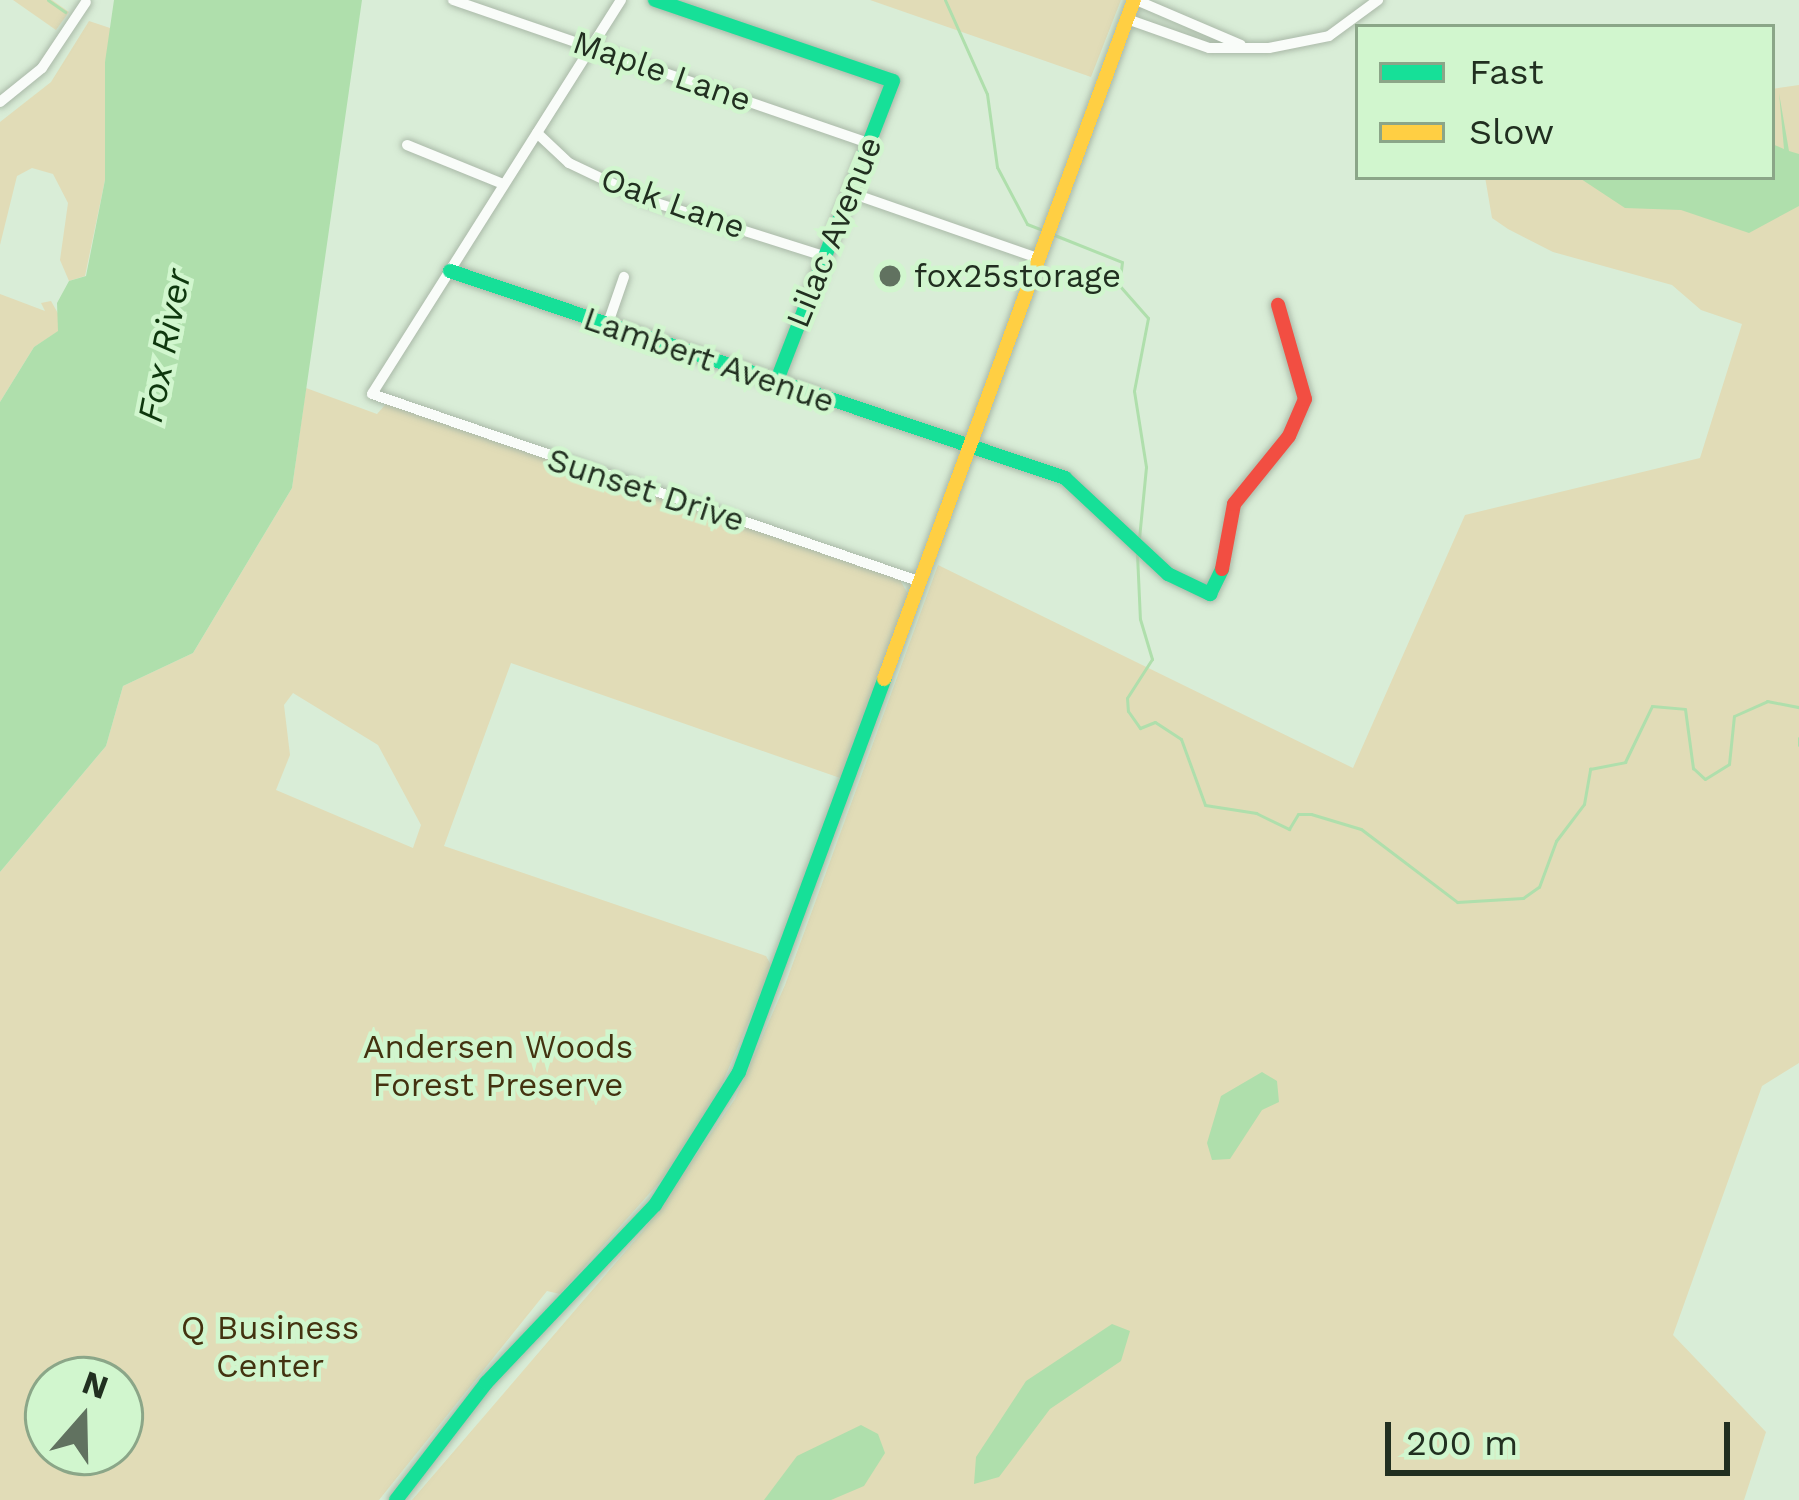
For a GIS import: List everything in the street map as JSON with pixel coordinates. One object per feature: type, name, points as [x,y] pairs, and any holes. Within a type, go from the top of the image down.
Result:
[{"type":"street","name":"Maple Lane","points":[[453,0],[872,144]]},
{"type":"street","points":[[450,271],[621,0]]},
{"type":"street","name":"Lilac Avenue","points":[[655,0],[892,81],[838,236],[820,255],[776,383]]},
{"type":"street","points":[[396,1500],[485,1383],[655,1205],[713,1125],[788,954],[1135,0],[1244,47]]},
{"type":"street","points":[[1126,19],[1209,48],[1244,47],[1329,36],[1378,0]]},
{"type":"street","points":[[0,102],[42,68],[86,2]]},
{"type":"street","name":"Oak Lane","points":[[537,133],[569,163],[647,200],[820,255]]},
{"type":"street","points":[[407,145],[503,184]]},
{"type":"street","points":[[851,193],[1040,251]]},
{"type":"street","name":"Lambert Avenue","points":[[450,271],[1065,478],[1168,574],[1210,594],[1220,584],[1234,504],[1289,436],[1305,399],[1278,305]]},
{"type":"street","name":"Sunset Drive","points":[[450,271],[372,394],[921,582]]},
{"type":"street","points":[[607,326],[624,278]]},
{"type":"green space","points":[[13,0],[52,0],[69,12],[56,30]]},
{"type":"green space","points":[[870,0],[1121,0],[1091,77]]},
{"type":"green space","points":[[89,21],[113,29],[105,63],[105,180],[85,276],[69,281],[60,260],[68,203],[53,174],[32,168],[17,176],[0,245],[0,122],[51,82]]},
{"type":"green space","points":[[1799,85],[1799,1063],[1762,1086],[1673,1335],[1766,1432],[1744,1500],[412,1500],[643,1231],[735,1099],[785,985],[938,565],[1353,768],[1465,515],[1700,458],[1742,324],[1701,310],[1672,285],[1553,252],[1508,229],[1492,218],[1486,180],[1775,180],[1775,89]]},
{"type":"green space","points":[[0,294],[45,311],[41,303],[51,301],[60,317],[59,331],[34,347],[0,402]]},
{"type":"green space","name":"Andersen Woods Forest Preserve","points":[[306,388],[377,414],[386,404],[900,580],[908,594],[843,779],[511,663],[444,846],[766,956],[772,967],[718,1093],[664,1177],[560,1294],[547,1291],[379,1500],[0,1500],[0,872],[106,746],[123,686],[193,653],[292,488]],"holes":[[[293,693],[378,745],[421,825],[413,848],[276,790],[290,755],[284,705]]]},
{"type":"water","name":"Fox River","points":[[114,0],[362,0],[292,488],[193,653],[123,686],[106,746],[0,872],[0,402],[34,347],[58,331],[57,303],[69,281],[86,276],[105,180],[105,62]]},
{"type":"water","points":[[1779,93],[1789,151],[1799,154],[1799,206],[1749,233],[1681,210],[1625,208],[1583,180],[1775,180],[1775,145],[1784,149]]},
{"type":"water","points":[[1262,1072],[1277,1081],[1279,1102],[1262,1110],[1230,1159],[1212,1160],[1207,1143],[1221,1096]]},
{"type":"water","points":[[1112,1324],[1130,1331],[1121,1361],[1050,1409],[999,1477],[974,1484],[976,1457],[1026,1381]]},
{"type":"water","points":[[861,1425],[878,1434],[885,1453],[864,1486],[831,1500],[764,1500],[797,1456]]},
{"type":"waterway","points":[[48,0],[65,12]]},
{"type":"waterway","points":[[945,0],[987,94],[997,167],[1027,224],[1043,230]]},
{"type":"waterway","points":[[1052,234],[1122,262],[1119,285],[1148,318],[1134,391],[1146,467],[1139,539]]},
{"type":"waterway","points":[[1137,554],[1140,619],[1152,659],[1127,698],[1128,711],[1140,728],[1155,722],[1181,739],[1205,805],[1256,813],[1289,829],[1298,814],[1361,829],[1457,902],[1523,898],[1539,887],[1556,841],[1584,804],[1590,769],[1625,762],[1652,706],[1685,709],[1693,768],[1705,779],[1729,764],[1734,716],[1767,701],[1799,707]]},
{"type":"waterway","points":[[1799,738],[1799,745]]},
{"type":"traffic: fast","points":[[655,0],[893,81],[776,383]]},
{"type":"traffic: fast","points":[[450,271],[1065,478],[1168,574],[1210,594],[1222,569]]},
{"type":"traffic: fast","points":[[396,1500],[486,1383],[655,1205],[739,1072],[884,679]]},
{"type":"traffic: slow","points":[[884,679],[1134,0]]},
{"type":"traffic: jam","points":[[1222,569],[1234,504],[1289,436],[1305,399],[1278,305]]},
{"type":"place","name":"fox25storage","points":[[890,276]]},
{"type":"park label","name":"Q Business Center","points":[[270,1347]]}]
